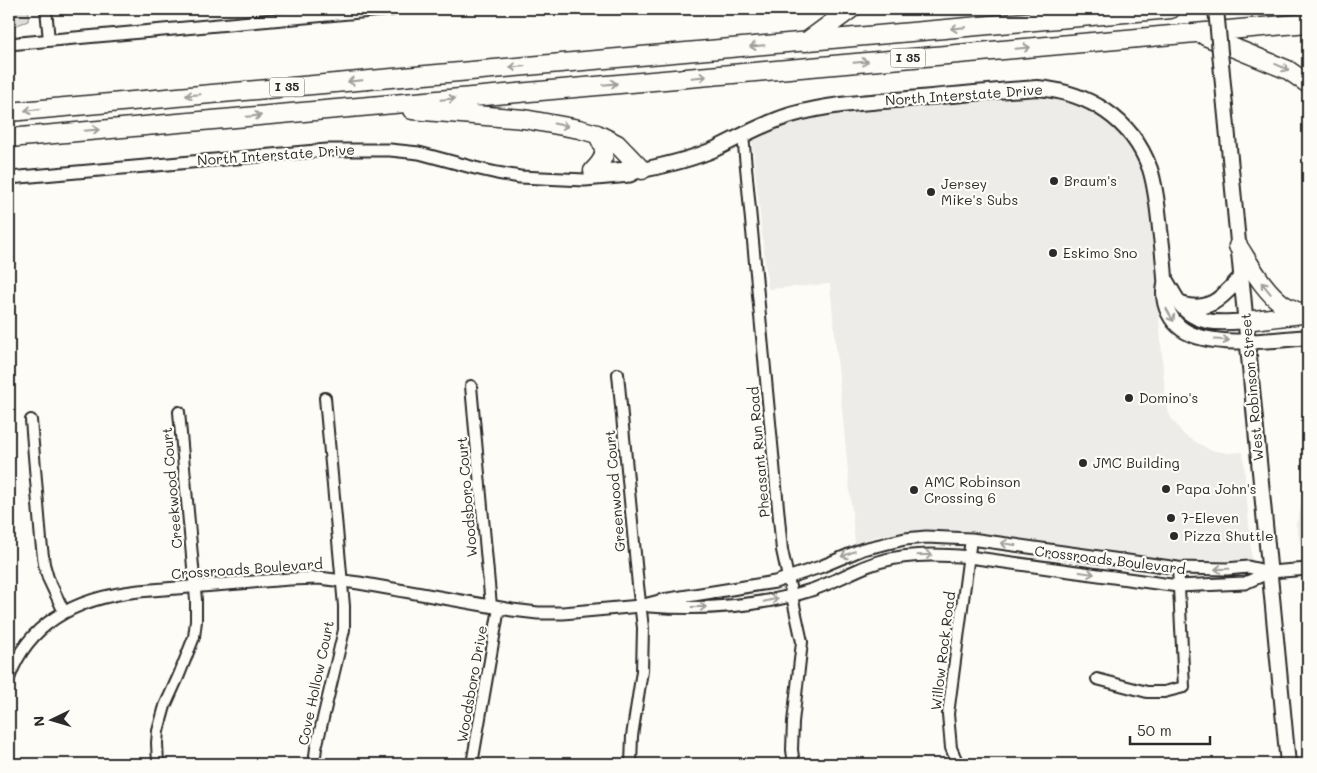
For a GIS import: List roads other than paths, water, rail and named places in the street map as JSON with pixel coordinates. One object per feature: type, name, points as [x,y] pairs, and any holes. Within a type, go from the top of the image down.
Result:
[{"type":"highway","points":[[805,42],[851,9]]},
{"type":"highway","name":"I 35","points":[[9,112],[1171,9]]},
{"type":"highway","name":"I 35","points":[[9,138],[1308,23]]},
{"type":"highway","points":[[1195,32],[1288,70],[1308,84]]},
{"type":"highway","points":[[364,106],[554,124],[597,134],[617,144],[642,170]]},
{"type":"highway","points":[[593,171],[602,163],[605,152],[604,146],[597,134]]},
{"type":"highway","points":[[1238,246],[1262,282],[1274,296],[1292,310],[1307,314]]},
{"type":"highway","points":[[1246,321],[1307,314]]},
{"type":"main road","name":"West Robinson Street","points":[[1216,9],[1288,764]]},
{"type":"main road","name":"North Interstate Drive","points":[[642,170],[680,162],[714,149],[776,120],[819,109],[1037,88],[1050,89],[1095,104],[1118,120],[1130,133],[1144,156],[1150,169],[1156,195],[1166,281],[1164,293],[1166,308],[1171,318],[1182,329],[1197,337],[1206,339],[1248,341],[1308,337]]},
{"type":"main road","points":[[1180,304],[1196,308],[1213,303],[1225,294],[1241,277]]},
{"type":"main road","name":"North Interstate Drive","points":[[1166,281],[1180,304],[1193,315],[1206,321],[1219,323],[1246,321]]},
{"type":"street","points":[[46,9],[49,40]]},
{"type":"street","points":[[9,44],[394,9]]},
{"type":"street","name":"Pheasant Run Road","points":[[743,135],[782,550],[802,642],[792,722],[794,764]]},
{"type":"street","name":"North Interstate Drive","points":[[9,178],[327,150],[360,149],[419,153],[520,177],[585,180],[630,176],[642,170]]},
{"type":"street","name":"North Interstate Drive","points":[[542,178],[629,168],[642,170]]},
{"type":"street","name":"Greenwood Court","points":[[618,374],[643,628],[642,671],[632,736],[631,764]]},
{"type":"street","name":"Woodsboro Court","points":[[471,386],[495,607]]},
{"type":"street","name":"Cove Hollow Court","points":[[314,764],[344,630],[344,606],[324,398]]},
{"type":"street","name":"Creekwood Court","points":[[158,764],[157,743],[160,719],[196,629],[197,611],[178,412]]},
{"type":"street","points":[[31,420],[44,564],[48,578],[64,612]]},
{"type":"street","name":"Crossroads Boulevard","points":[[9,677],[18,657],[27,644],[42,629],[64,612],[94,599],[122,592],[290,578],[341,580],[495,607],[551,614],[640,606],[664,600],[775,582],[820,567],[863,549],[905,539],[926,537],[971,539],[1178,568],[1227,569],[1248,567],[1270,572]]},
{"type":"street","name":"Willow Rock Road","points":[[958,764],[951,748],[948,714],[971,539]]},
{"type":"street","name":"Crossroads Boulevard","points":[[640,606],[665,608],[722,607],[768,601],[808,591],[869,565],[919,555],[969,557],[1178,586],[1245,583],[1270,572]]},
{"type":"street","points":[[1097,679],[1148,692],[1164,692],[1184,687],[1178,568]]},
{"type":"street","points":[[1270,572],[1308,569]]},
{"type":"street","name":"Woodsboro Drive","points":[[472,764],[495,607]]},
{"type":"place","name":"Braum's","points":[[1054,181]]},
{"type":"place","name":"Jersey Mike's Subs","points":[[931,192]]},
{"type":"place","name":"Eskimo Sno","points":[[1053,253]]},
{"type":"place","name":"Domino's","points":[[1129,398]]},
{"type":"place","name":"JMC Building","points":[[1083,463]]},
{"type":"place","name":"Papa John's","points":[[1166,489]]},
{"type":"place","name":"AMC Robinson Crossing 6","points":[[914,490]]},
{"type":"place","name":"7-Eleven","points":[[1171,518]]},
{"type":"place","name":"Pizza Shuttle","points":[[1174,536]]}]
